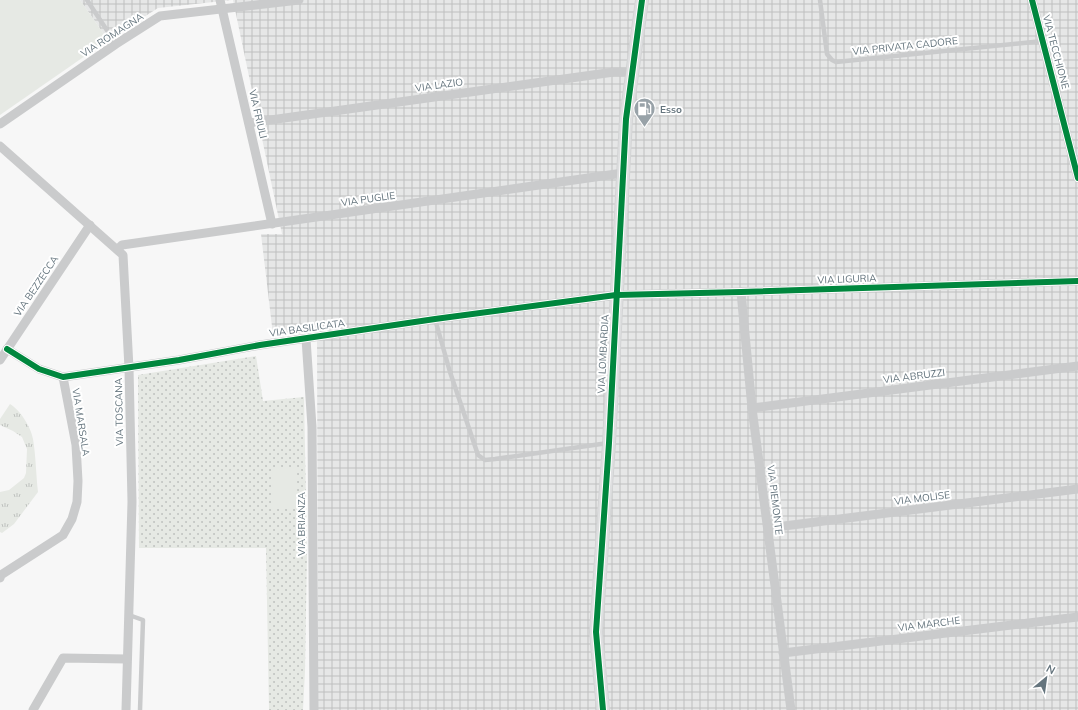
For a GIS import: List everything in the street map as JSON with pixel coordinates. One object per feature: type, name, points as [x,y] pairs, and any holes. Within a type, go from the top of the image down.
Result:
[{"type":"street","name":"VIA ROMAGNA","points":[[0,124],[116,44],[160,16],[221,4],[299,0]]},
{"type":"street","name":"VIA LOMBARDIA","points":[[603,710],[596,632],[609,443],[626,119],[642,0]]},
{"type":"street","name":"VIA TECCHIONE","points":[[1032,0],[1078,178]]},
{"type":"street","name":"VIA FRIULI","points":[[221,4],[250,123],[272,224]]},
{"type":"street","name":"VIA LAZIO","points":[[250,123],[614,72],[632,72]]},
{"type":"street","name":"VIA TOSCANA","points":[[0,146],[124,255],[129,368],[132,502],[126,710]]},
{"type":"street","name":"VIA PUGLIE","points":[[118,249],[122,245],[623,173]]},
{"type":"street","name":"VIA BEZZECCA","points":[[0,360],[90,225]]},
{"type":"street","name":"VIA LIGURIA","points":[[616,295],[1078,281]]},
{"type":"street","name":"VIA PIEMONTE","points":[[741,292],[752,408],[791,710]]},
{"type":"street","name":"VIA BASILICATA","points":[[7,350],[39,369],[63,377],[129,368],[244,348],[435,319],[616,295]]},
{"type":"street","name":"VIA BRIANZA","points":[[306,339],[312,427],[314,710]]},
{"type":"street","name":"VIA ABRUZZI","points":[[752,408],[1078,366]]},
{"type":"street","name":"VIA MARSALA","points":[[0,576],[63,535],[72,519],[77,502],[78,481],[76,445],[63,377]]},
{"type":"street","name":"VIA MOLISE","points":[[768,528],[1078,489]]},
{"type":"street","name":"VIA MARCHE","points":[[784,653],[1078,617]]},
{"type":"street","points":[[33,710],[63,658],[128,659]]},
{"type":"lane","points":[[86,0],[116,44]]},
{"type":"lane","name":"VIA PRIVATA CADORE","points":[[820,0],[827,54],[836,62],[1043,41]]},
{"type":"lane","points":[[435,319],[450,372],[478,455],[485,460],[609,443]]},
{"type":"lane","points":[[129,615],[143,620],[140,710]]},
{"type":"shaded area","points":[[80,0],[232,0],[158,8],[108,40]]},
{"type":"shaded area","points":[[233,0],[1078,0],[1078,710],[318,710],[317,332],[273,335],[261,234],[282,234]]},
{"type":"green space","points":[[0,0],[80,0],[108,40],[0,115]]},
{"type":"green space","points":[[256,356],[263,401],[304,397],[307,551],[303,710],[269,710],[266,548],[139,548],[138,375]]},
{"type":"green space","points":[[10,404],[21,415],[32,434],[38,492],[14,524],[2,533],[0,532],[0,492],[9,490],[24,478],[26,473],[27,449],[22,437],[0,425],[0,419]]},
{"type":"green space","points":[[272,467],[295,467],[296,509],[273,508]]},
{"type":"cycle path","points":[[603,710],[596,632],[609,443],[626,119],[642,0]]},
{"type":"cycle path","points":[[1032,0],[1078,178]]},
{"type":"cycle path","points":[[7,349],[39,369],[63,377],[179,360],[260,345],[435,319],[616,295],[1078,281]]},
{"type":"place","name":"Esso","points":[[644,128]]}]
